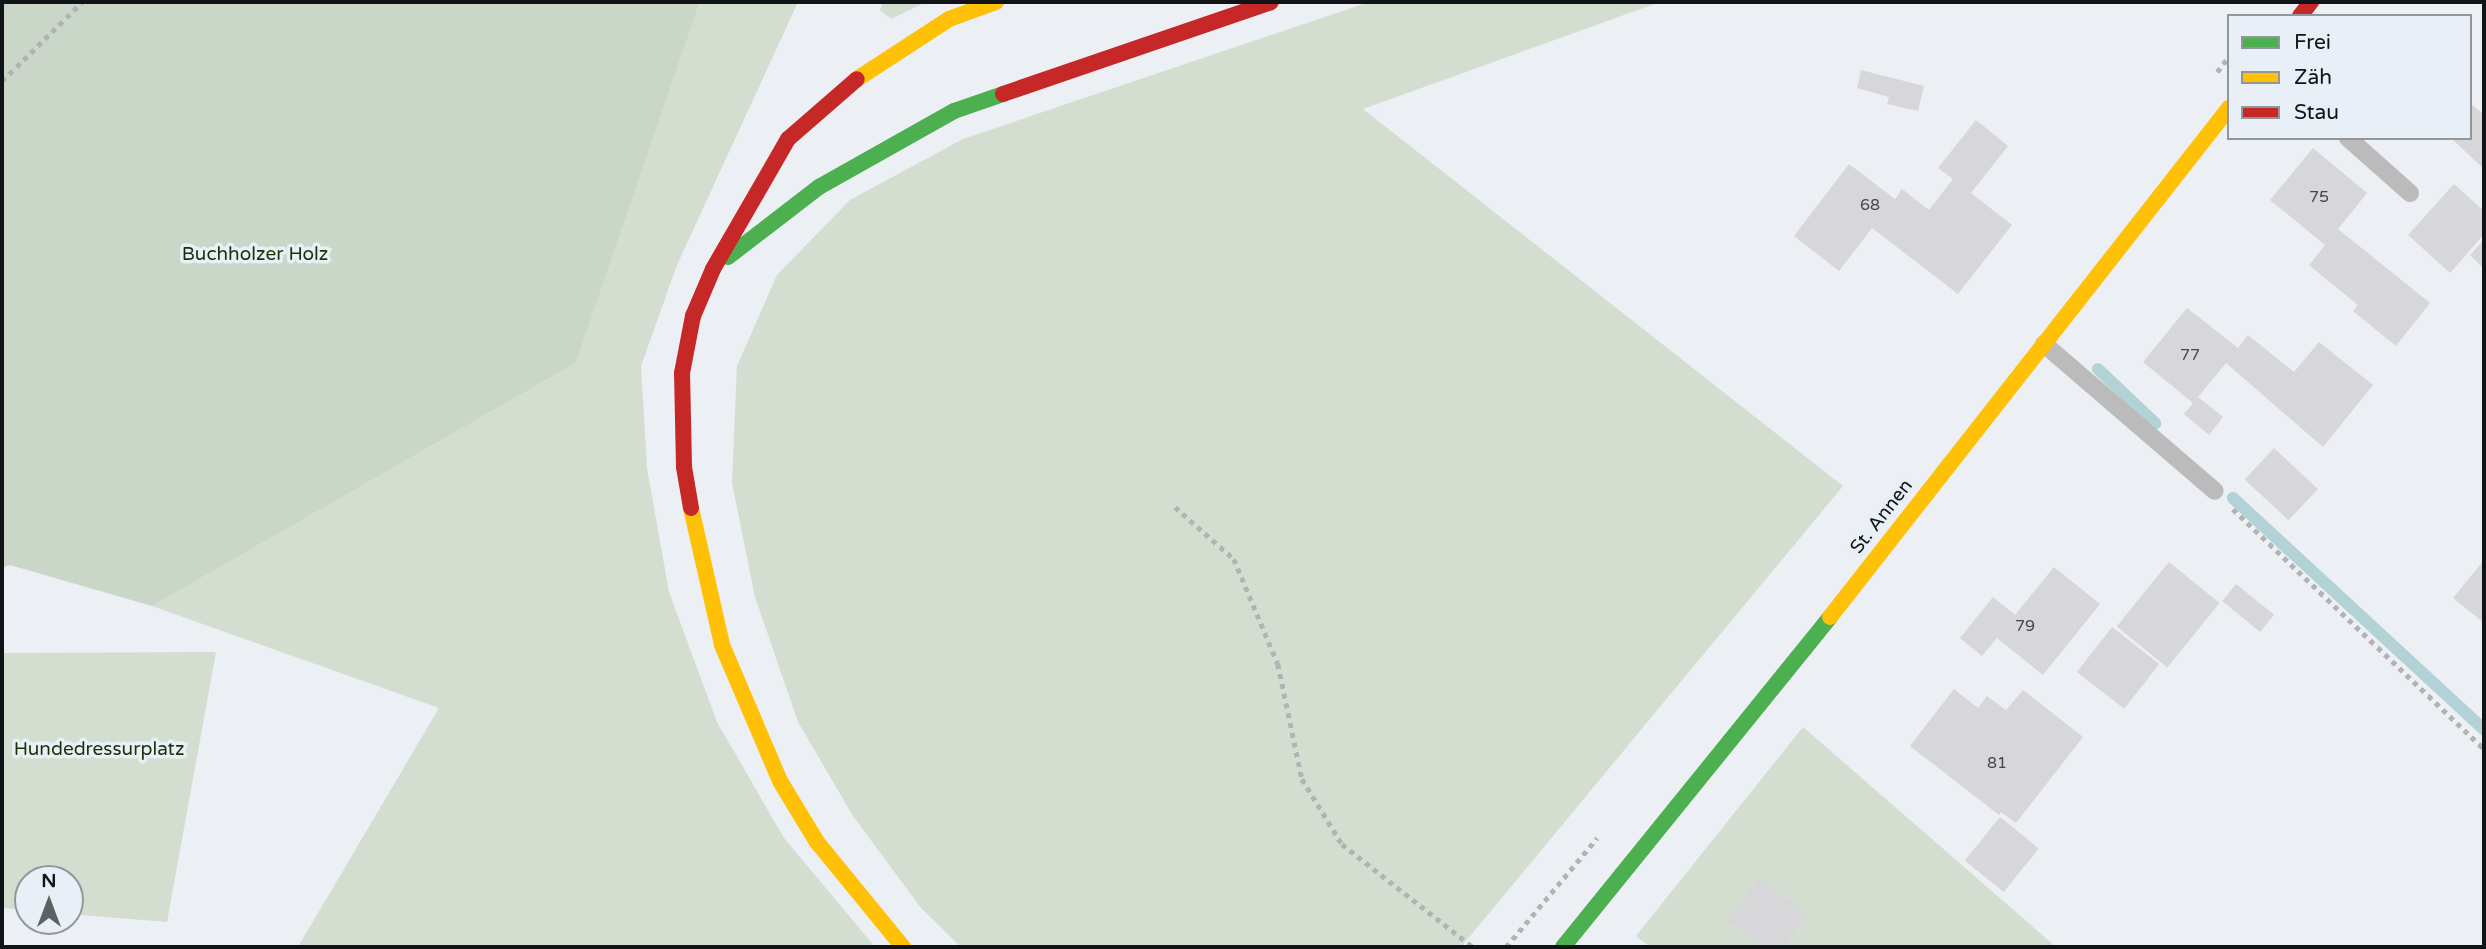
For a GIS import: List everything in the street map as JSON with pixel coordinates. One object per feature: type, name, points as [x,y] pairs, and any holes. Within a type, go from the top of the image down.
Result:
[{"type":"main road","points":[[904,947],[817,842],[793,802],[722,645],[700,561],[683,453],[682,373],[693,316],[713,270],[788,139],[846,86],[949,19],[996,2]]},
{"type":"main road","points":[[713,270],[819,187],[954,111],[1271,2]]},
{"type":"main road","name":"St. Annen","points":[[1563,947],[2227,111]]},
{"type":"lane","points":[[2350,140],[2410,193]]},
{"type":"lane","points":[[2044,344],[2215,491]]},
{"type":"path","points":[[2,81],[82,2]]},
{"type":"path","points":[[2215,491],[2484,749]]},
{"type":"path","points":[[1175,507],[1234,559],[1278,664],[1302,779],[1342,844],[1473,947]]},
{"type":"green space","name":"Buchholzer Holz","points":[[2,2],[700,2],[576,363],[152,606],[10,565],[2,568]]},
{"type":"green space","points":[[700,2],[798,2],[677,265],[641,366],[647,468],[669,592],[717,722],[784,838],[875,947],[298,947],[439,708],[152,606],[576,363]]},
{"type":"green space","points":[[883,2],[926,2],[891,19],[880,10]]},
{"type":"green space","points":[[1369,2],[1660,2],[1363,109],[1843,486],[1461,947],[961,947],[921,908],[853,816],[798,722],[755,597],[732,483],[737,366],[777,275],[850,200],[963,139]]},
{"type":"green space","name":"Hundedressurplatz","points":[[216,652],[167,922],[84,915],[84,865],[14,865],[14,909],[2,908],[2,653]]},
{"type":"green space","points":[[1803,727],[2056,947],[1650,947],[1636,936]]},
{"type":"building","points":[[1861,70],[1924,86],[1918,111],[1887,104],[1889,97],[1857,88]]},
{"type":"building","points":[[2472,105],[2484,115],[2484,169],[2453,140],[2472,140]]},
{"type":"building","points":[[1976,120],[2008,146],[1971,193],[2012,225],[1958,294],[1872,228],[1839,271],[1794,236],[1849,164],[1895,199],[1902,189],[1929,210],[1953,179],[1938,168]]},
{"type":"building","points":[[2313,148],[2367,193],[2338,229],[2430,303],[2396,346],[2353,311],[2358,305],[2309,265],[2325,245],[2270,200]]},
{"type":"building","points":[[2454,184],[2484,211],[2484,234],[2450,273],[2408,235]]},
{"type":"building","points":[[2484,240],[2484,269],[2470,255]]},
{"type":"building","points":[[2187,308],[2238,348],[2248,335],[2294,372],[2319,342],[2373,385],[2323,447],[2226,363],[2198,397],[2223,417],[2209,435],[2184,414],[2193,403],[2143,362]]},
{"type":"building","points":[[2274,448],[2318,489],[2289,520],[2245,479]]},
{"type":"building","points":[[2484,560],[2484,623],[2453,598]]},
{"type":"building","points":[[2169,562],[2220,603],[2167,667],[2117,627]]},
{"type":"building","points":[[2054,567],[2100,604],[2043,675],[1997,638],[1982,656],[1960,638],[1993,597],[2015,615]]},
{"type":"building","points":[[2236,584],[2274,615],[2260,632],[2222,601]]},
{"type":"building","points":[[2112,627],[2159,664],[2124,709],[2077,672]]},
{"type":"building","points":[[1954,689],[1978,708],[1987,696],[2006,710],[2023,690],[2083,737],[2016,823],[2001,812],[1999,815],[1910,746]]},
{"type":"building","points":[[2000,817],[2039,848],[2004,892],[1965,861]]},
{"type":"building","points":[[1760,878],[1808,915],[1783,947],[1762,947],[1727,920]]},
{"type":"waterway","points":[[2098,369],[2155,423]]},
{"type":"waterway","points":[[2233,498],[2484,730]]},
{"type":"traffic: fast","points":[[728,257],[819,187],[954,111],[1003,94]]},
{"type":"traffic: fast","points":[[1563,947],[1830,617]]},
{"type":"traffic: slow","points":[[857,79],[949,19],[996,2]]},
{"type":"traffic: slow","points":[[1830,617],[2227,111]]},
{"type":"traffic: slow","points":[[691,508],[722,645],[780,781],[817,842],[903,947]]},
{"type":"traffic: jam","points":[[1003,94],[1271,2]]},
{"type":"traffic: jam","points":[[2302,14],[2311,2]]},
{"type":"traffic: jam","points":[[691,508],[684,467],[682,373],[693,316],[713,269],[788,139],[857,79]]}]
